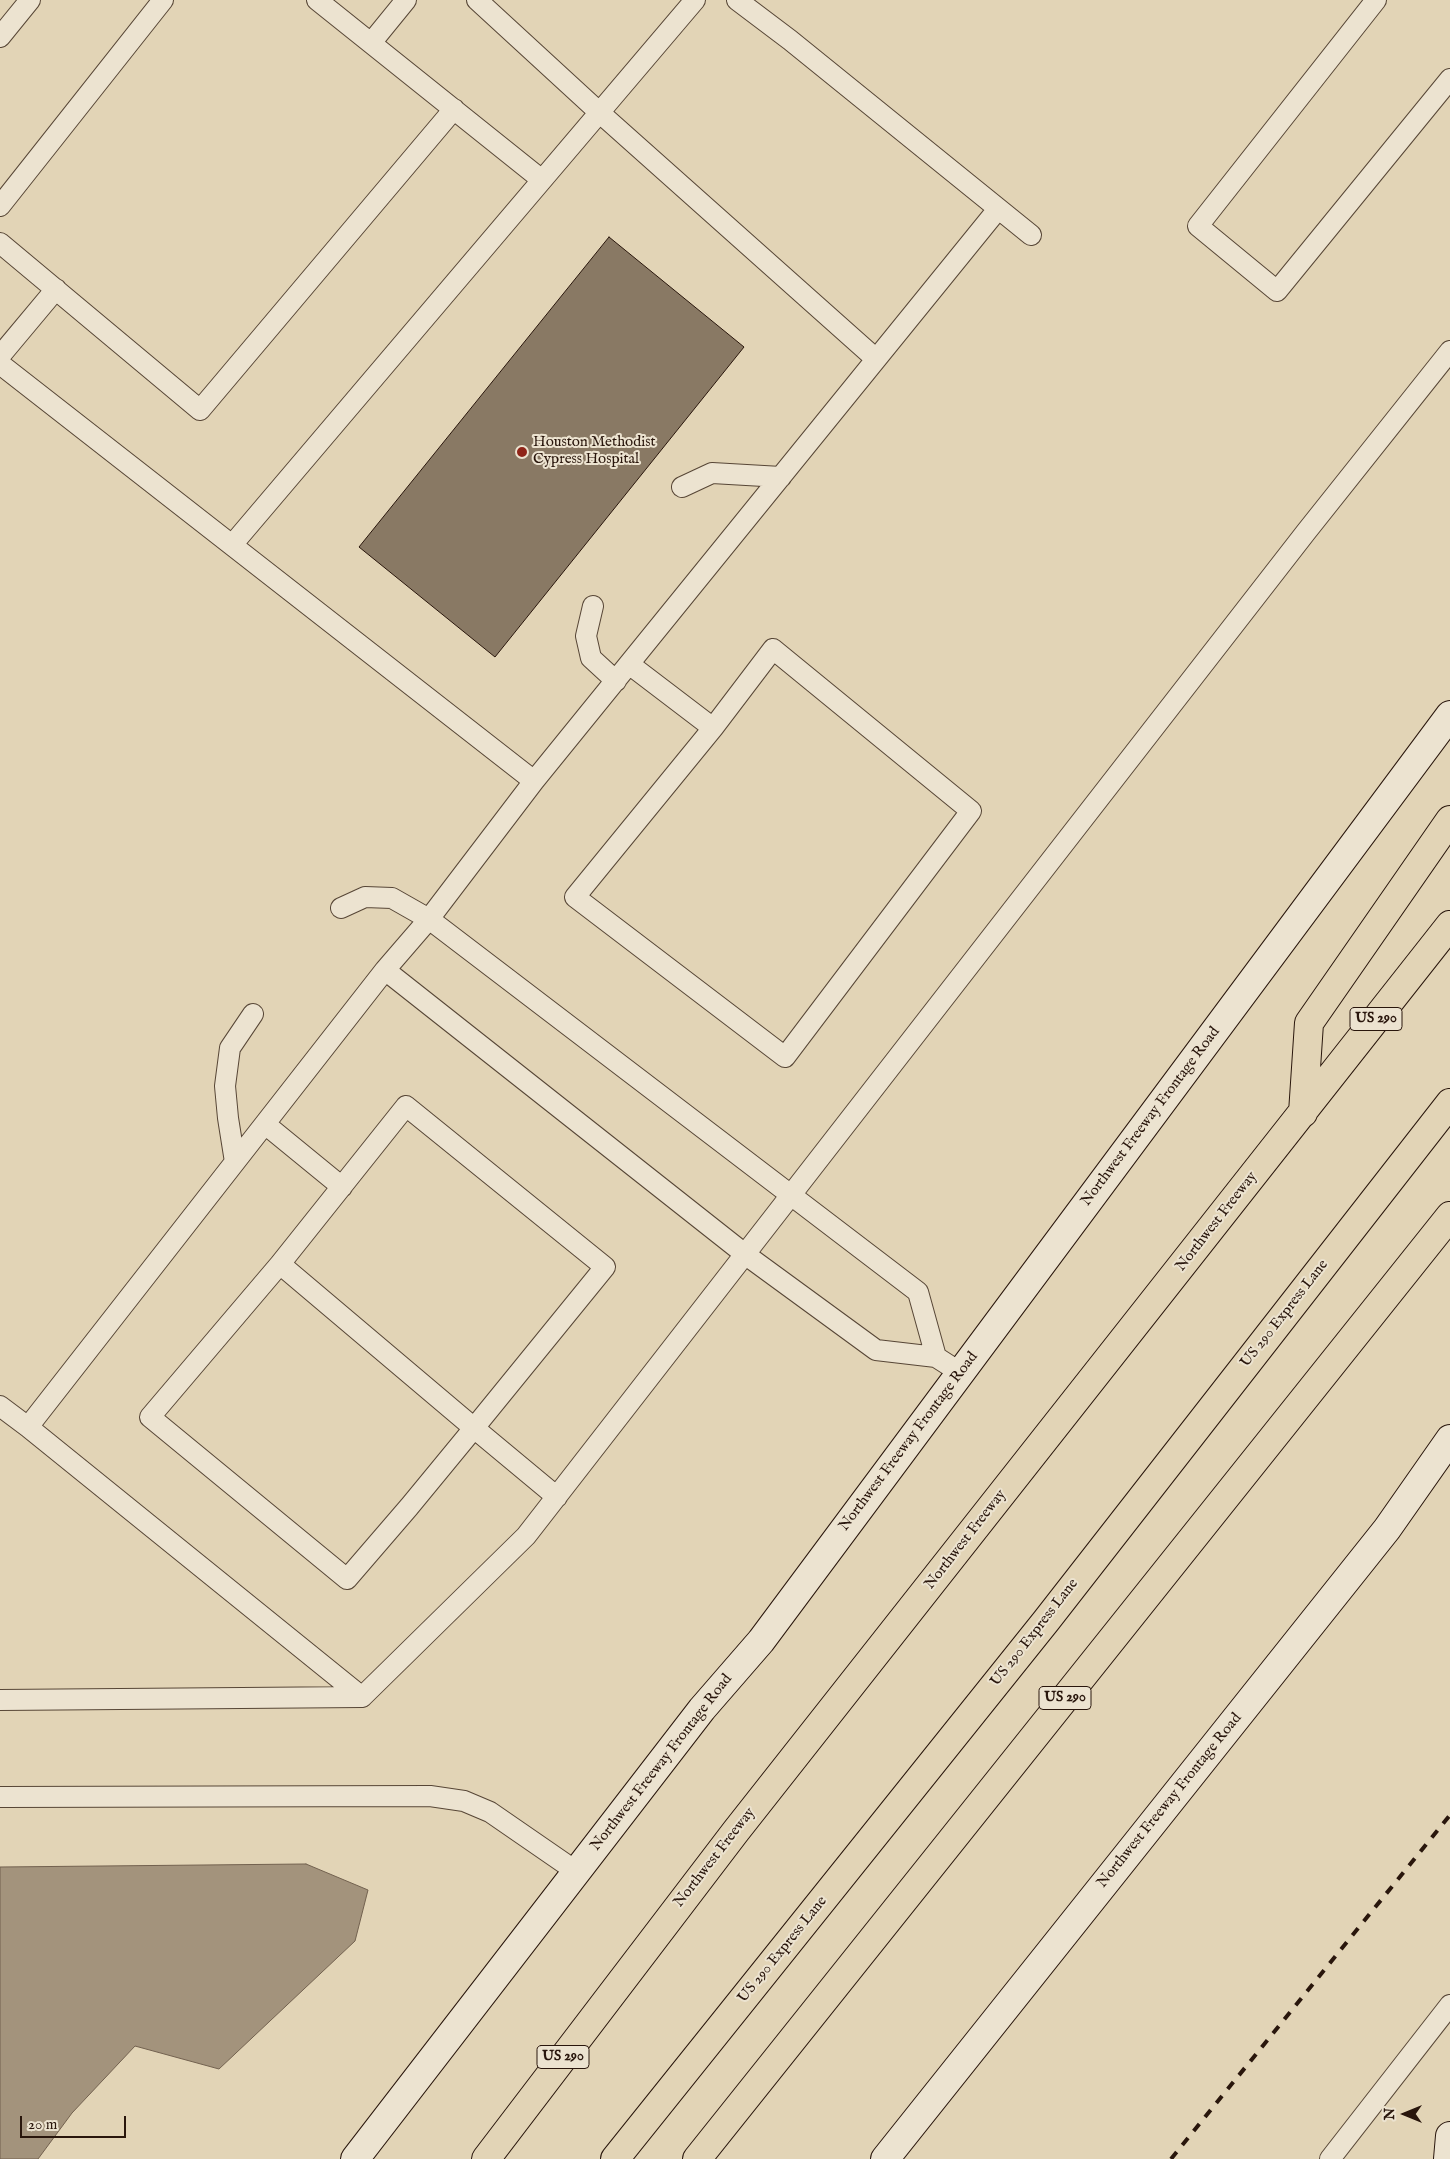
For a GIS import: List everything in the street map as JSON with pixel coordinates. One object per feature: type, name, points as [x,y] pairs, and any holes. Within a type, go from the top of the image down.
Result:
[{"type":"highway","points":[[1303,1114],[1309,1023],[1450,820]]},
{"type":"highway","name":"Northwest Freeway","points":[[486,2159],[748,1816],[1450,925]]},
{"type":"highway","name":"US 290 Express Lane","points":[[615,2159],[1046,1621],[1450,1103]]},
{"type":"highway","name":"US 290","points":[[696,2159],[1445,1226]]},
{"type":"main road","name":"Northwest Freeway Frontage Road","points":[[355,2159],[702,1709],[761,1641],[1450,715]]},
{"type":"main road","name":"Northwest Freeway Frontage Road","points":[[885,2159],[1387,1529],[1450,1439]]},
{"type":"main road","points":[[1448,2159],[1450,2136]]},
{"type":"lane","points":[[0,37],[30,0]]},
{"type":"lane","points":[[0,206],[163,0]]},
{"type":"lane","points":[[317,0],[542,180]]},
{"type":"lane","points":[[371,43],[406,0]]},
{"type":"lane","points":[[477,0],[600,113],[876,358]]},
{"type":"lane","points":[[232,545],[694,0]]},
{"type":"lane","points":[[737,0],[790,40],[1031,235]]},
{"type":"lane","points":[[1376,0],[1198,226],[1277,290],[1450,79]]},
{"type":"lane","points":[[0,243],[200,410],[454,109]]},
{"type":"lane","points":[[28,1427],[386,970],[429,919],[534,781],[998,209]]},
{"type":"lane","points":[[0,356],[56,289]]},
{"type":"lane","points":[[0,1700],[362,1698],[526,1536],[1306,532],[1450,350]]},
{"type":"lane","points":[[0,364],[534,781]]},
{"type":"lane","points":[[682,487],[712,473],[780,477]]},
{"type":"lane","points":[[593,606],[586,636],[591,658],[616,681]]},
{"type":"lane","points":[[773,650],[971,811],[785,1057],[575,897],[712,728],[773,650]]},
{"type":"lane","points":[[628,664],[712,728]]},
{"type":"lane","points":[[340,908],[365,897],[392,898],[429,919],[918,1292],[936,1357]]},
{"type":"lane","points":[[386,970],[746,1255],[876,1350],[936,1357],[961,1373]]},
{"type":"lane","points":[[235,1162],[228,1118],[226,1077],[230,1048],[253,1014]]},
{"type":"lane","points":[[406,1106],[606,1268],[409,1507],[347,1579],[150,1417],[280,1264],[406,1106]]},
{"type":"lane","points":[[265,1124],[342,1187]]},
{"type":"lane","points":[[280,1264],[557,1497]]},
{"type":"lane","points":[[0,1406],[362,1698]]},
{"type":"lane","points":[[0,1796],[430,1796],[464,1801],[490,1812],[576,1872]]},
{"type":"lane","points":[[1330,2159],[1450,2005]]},
{"type":"shaded area","points":[[306,1864],[368,1890],[355,1941],[219,2069],[135,2046],[72,2113],[38,2159],[0,2159],[0,1867]]},
{"type":"building","points":[[609,237],[744,347],[495,657],[359,547]]},
{"type":"railway","points":[[1171,2159],[1450,1815]]},
{"type":"place","name":"Houston Methodist Cypress Hospital","points":[[522,452]]}]
